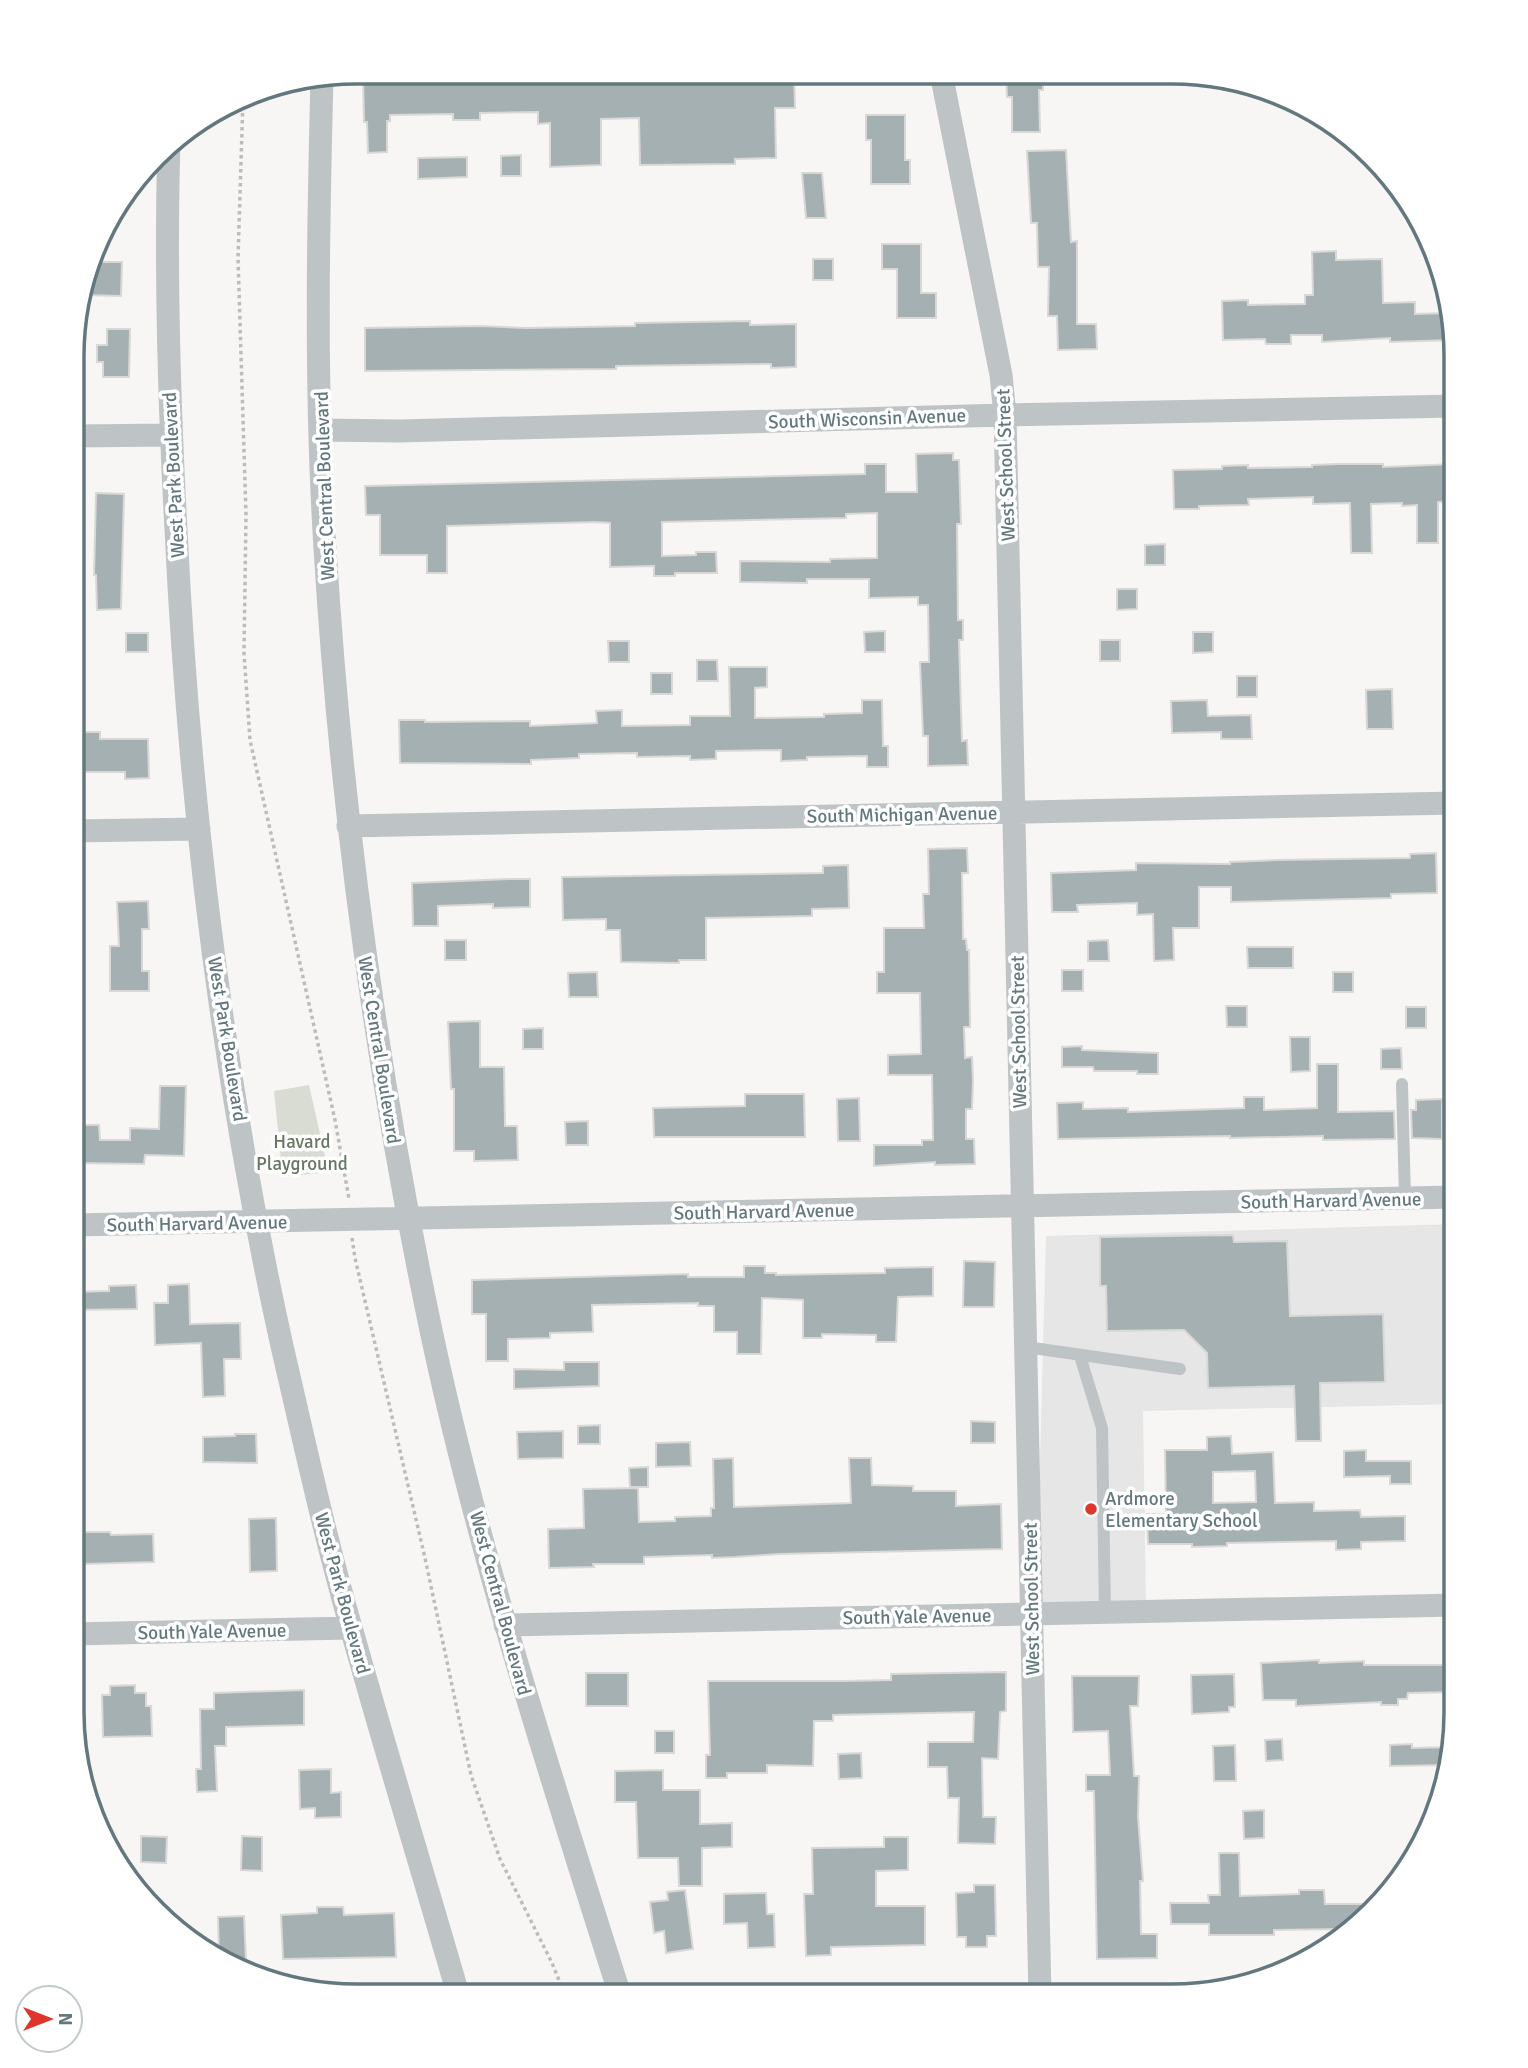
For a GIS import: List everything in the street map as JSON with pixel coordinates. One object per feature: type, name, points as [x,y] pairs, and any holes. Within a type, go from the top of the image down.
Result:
[{"type":"street","name":"West School Street","points":[[943,84],[1001,375],[1005,415],[1040,1984]]},
{"type":"street","name":"West Central Boulevard","points":[[322,86],[318,296],[324,544],[348,827],[380,1054],[409,1219],[451,1415],[505,1625],[617,1984]]},
{"type":"street","name":"West Park Boulevard","points":[[169,159],[168,321],[181,632],[199,829],[223,1014],[257,1222],[288,1369],[351,1628],[455,1984]]},
{"type":"street","name":"South Wisconsin Avenue","points":[[321,430],[1444,406]]},
{"type":"street","points":[[84,436],[171,435]]},
{"type":"street","name":"South Michigan Avenue","points":[[348,827],[1444,803]]},
{"type":"street","points":[[84,831],[199,829]]},
{"type":"street","name":"South Harvard Avenue","points":[[84,1225],[1444,1197]]},
{"type":"street","name":"South Yale Avenue","points":[[505,1625],[1444,1605]]},
{"type":"street","name":"South Yale Avenue","points":[[84,1634],[351,1628]]},
{"type":"lane","points":[[1402,1084],[1405,1198]]},
{"type":"lane","points":[[1026,1346],[1080,1356],[1118,1358],[1180,1368]]},
{"type":"lane","points":[[1080,1356],[1102,1428],[1105,1612]]},
{"type":"path","points":[[243,109],[238,258],[246,515],[244,653],[250,740],[332,1108],[350,1207]]},
{"type":"path","points":[[352,1230],[355,1258],[425,1558],[471,1775],[500,1859],[561,1984]]},
{"type":"shaded area","name":"Ardmore Elementary School","points":[[1444,1224],[1444,1404],[1143,1411],[1146,1606],[1036,1609],[1046,1236]]},
{"type":"green space","name":"Havard Playground","points":[[309,1085],[327,1165],[322,1173],[287,1176],[282,1170],[274,1091]]},
{"type":"building","points":[[363,84],[794,84],[795,108],[775,108],[776,158],[735,159],[735,164],[640,165],[639,118],[601,119],[601,165],[550,167],[550,123],[538,124],[538,112],[480,113],[480,120],[453,120],[453,114],[390,115],[390,121],[387,121],[387,152],[368,153],[367,122],[364,122]]},
{"type":"building","points":[[1006,84],[1043,84],[1043,90],[1039,90],[1040,132],[1012,132],[1012,97],[1007,97]]},
{"type":"building","points":[[866,115],[905,115],[905,160],[910,160],[910,184],[871,184],[871,140],[866,140]]},
{"type":"building","points":[[1066,150],[1071,242],[1077,241],[1077,324],[1096,324],[1097,349],[1058,350],[1057,316],[1048,316],[1049,267],[1038,267],[1037,223],[1031,223],[1027,151]]},
{"type":"building","points":[[521,155],[521,176],[501,176],[501,156]]},
{"type":"building","points":[[467,157],[467,177],[418,179],[418,158]]},
{"type":"building","points":[[802,173],[822,173],[826,218],[806,218]]},
{"type":"building","points":[[882,244],[921,244],[921,293],[936,293],[936,318],[897,318],[897,269],[882,269]]},
{"type":"building","points":[[1336,251],[1336,260],[1382,259],[1383,303],[1415,302],[1415,314],[1441,313],[1443,340],[1390,342],[1390,338],[1322,342],[1322,335],[1291,335],[1291,344],[1266,344],[1265,339],[1223,340],[1222,301],[1248,300],[1248,305],[1305,304],[1305,295],[1313,295],[1312,252]]},
{"type":"building","points":[[813,259],[833,259],[833,280],[813,280]]},
{"type":"building","points":[[101,262],[122,262],[121,296],[91,295]]},
{"type":"building","points":[[750,321],[750,325],[796,324],[796,367],[771,368],[771,364],[616,366],[616,369],[365,371],[365,328],[526,328]]},
{"type":"building","points":[[107,329],[130,329],[129,377],[103,377],[103,362],[97,362],[97,345],[107,345]]},
{"type":"building","points":[[953,453],[953,460],[959,460],[961,524],[957,524],[958,620],[963,620],[963,640],[959,640],[962,741],[967,740],[968,765],[928,766],[928,736],[923,736],[920,662],[929,662],[928,605],[918,605],[918,597],[869,598],[869,579],[807,579],[807,583],[740,582],[740,561],[830,562],[830,559],[877,558],[877,513],[846,514],[846,518],[662,522],[662,556],[716,552],[717,573],[675,573],[675,576],[654,576],[654,566],[610,567],[610,523],[595,522],[447,526],[447,573],[427,573],[427,555],[380,555],[380,515],[366,515],[365,486],[865,474],[865,464],[886,464],[886,492],[917,492],[916,454]]},
{"type":"building","points":[[1383,464],[1383,467],[1444,464],[1444,502],[1438,502],[1438,543],[1417,543],[1417,505],[1402,506],[1402,503],[1371,504],[1372,553],[1351,553],[1350,503],[1313,504],[1313,497],[1248,499],[1249,505],[1174,509],[1173,470],[1222,469],[1222,466],[1248,465],[1248,468]]},
{"type":"building","points":[[96,493],[124,494],[121,609],[97,610],[94,575]]},
{"type":"building","points":[[1165,544],[1165,565],[1145,565],[1145,545]]},
{"type":"building","points":[[1117,589],[1137,589],[1137,609],[1117,610]]},
{"type":"building","points":[[885,631],[885,652],[865,652],[864,632]]},
{"type":"building","points":[[1193,632],[1213,632],[1213,652],[1193,653]]},
{"type":"building","points":[[126,633],[148,633],[148,652],[126,652]]},
{"type":"building","points":[[1100,640],[1120,640],[1120,661],[1100,661]]},
{"type":"building","points":[[608,641],[629,641],[629,662],[609,662]]},
{"type":"building","points":[[697,660],[717,660],[718,681],[697,681]]},
{"type":"building","points":[[729,667],[767,667],[767,687],[755,688],[755,718],[824,717],[824,714],[862,713],[862,700],[882,700],[883,746],[888,746],[888,767],[867,767],[867,756],[807,757],[807,760],[781,761],[781,750],[716,751],[716,759],[690,760],[690,756],[637,757],[637,753],[579,754],[579,758],[531,760],[531,764],[400,763],[399,720],[530,721],[530,726],[597,723],[596,711],[622,710],[622,726],[690,725],[690,716],[730,716]]},
{"type":"building","points":[[651,673],[672,673],[672,694],[651,694]]},
{"type":"building","points":[[1237,676],[1257,676],[1257,697],[1237,697]]},
{"type":"building","points":[[1392,689],[1393,729],[1367,729],[1366,690]]},
{"type":"building","points":[[1207,700],[1208,716],[1251,715],[1252,739],[1221,739],[1221,732],[1172,733],[1171,701]]},
{"type":"building","points":[[84,732],[100,732],[100,739],[148,739],[149,778],[125,779],[125,772],[84,772]]},
{"type":"building","points":[[967,848],[968,873],[962,873],[963,939],[966,939],[969,950],[970,1027],[964,1027],[965,1058],[972,1057],[973,1082],[972,1109],[966,1109],[966,1139],[974,1139],[975,1164],[935,1165],[935,1162],[874,1166],[874,1145],[922,1145],[922,1140],[933,1140],[932,1075],[888,1075],[888,1055],[921,1054],[920,993],[877,993],[877,972],[884,972],[884,928],[924,928],[923,894],[929,894],[928,849]]},
{"type":"building","points":[[1436,853],[1437,893],[1391,894],[1391,898],[1231,902],[1231,887],[1199,887],[1199,928],[1173,928],[1174,960],[1154,961],[1153,914],[1137,915],[1137,903],[1077,905],[1078,912],[1052,912],[1051,873],[1136,870],[1136,863],[1230,864],[1276,860],[1410,858],[1410,854]]},
{"type":"building","points":[[848,865],[849,908],[812,909],[812,916],[706,918],[706,960],[679,960],[679,963],[621,962],[620,930],[606,930],[606,919],[563,920],[562,877],[823,873],[823,866]]},
{"type":"building","points":[[530,879],[530,907],[493,908],[493,904],[438,906],[438,926],[413,926],[412,883]]},
{"type":"building","points":[[148,901],[149,929],[142,929],[142,971],[149,971],[149,991],[110,991],[110,946],[119,946],[117,902]]},
{"type":"building","points":[[445,940],[466,940],[466,960],[445,960]]},
{"type":"building","points":[[1108,940],[1109,961],[1088,961],[1088,941]]},
{"type":"building","points":[[1247,947],[1293,947],[1293,968],[1248,968]]},
{"type":"building","points":[[1062,970],[1083,970],[1083,991],[1062,991]]},
{"type":"building","points":[[597,972],[598,997],[569,997],[568,973]]},
{"type":"building","points":[[1333,972],[1353,972],[1353,992],[1333,992]]},
{"type":"building","points":[[1226,1006],[1247,1006],[1247,1027],[1227,1027]]},
{"type":"building","points":[[1406,1007],[1426,1007],[1426,1028],[1406,1028]]},
{"type":"building","points":[[480,1021],[480,1067],[504,1067],[505,1126],[517,1126],[518,1160],[474,1161],[474,1151],[454,1151],[454,1089],[451,1089],[448,1022]]},
{"type":"building","points":[[543,1028],[543,1049],[523,1049],[523,1029]]},
{"type":"building","points":[[1290,1037],[1310,1037],[1310,1071],[1291,1072]]},
{"type":"building","points":[[1082,1046],[1082,1050],[1158,1053],[1158,1074],[1094,1071],[1093,1067],[1062,1067],[1062,1047]]},
{"type":"building","points":[[1401,1048],[1402,1069],[1381,1069],[1381,1049]]},
{"type":"building","points":[[1317,1064],[1338,1064],[1338,1112],[1394,1111],[1395,1139],[1323,1140],[1323,1136],[1230,1136],[1058,1139],[1057,1103],[1083,1102],[1083,1109],[1128,1108],[1128,1112],[1244,1108],[1244,1097],[1264,1097],[1264,1110],[1317,1108]]},
{"type":"building","points":[[160,1086],[186,1086],[184,1156],[145,1155],[144,1164],[84,1163],[84,1125],[99,1125],[100,1140],[130,1140],[130,1128],[159,1129]]},
{"type":"building","points":[[745,1094],[804,1094],[805,1137],[654,1137],[653,1108],[745,1106]]},
{"type":"building","points":[[859,1098],[860,1141],[838,1141],[837,1099]]},
{"type":"building","points":[[1442,1099],[1442,1139],[1412,1138],[1411,1110],[1416,1110],[1416,1100]]},
{"type":"building","points":[[588,1121],[588,1145],[566,1145],[565,1122]]},
{"type":"building","points":[[1233,1235],[1234,1242],[1287,1241],[1290,1316],[1383,1314],[1385,1382],[1320,1383],[1321,1441],[1296,1441],[1294,1386],[1208,1388],[1207,1353],[1184,1330],[1107,1331],[1106,1286],[1100,1286],[1100,1237]]},
{"type":"building","points":[[964,1261],[995,1262],[994,1307],[963,1307]]},
{"type":"building","points":[[744,1266],[765,1266],[765,1273],[776,1275],[885,1273],[885,1268],[933,1267],[933,1296],[898,1297],[896,1342],[876,1342],[876,1335],[822,1334],[822,1338],[803,1338],[803,1300],[762,1298],[761,1354],[737,1354],[737,1332],[714,1332],[714,1306],[698,1306],[698,1303],[592,1305],[593,1332],[550,1333],[550,1338],[508,1339],[508,1361],[486,1361],[486,1314],[472,1314],[472,1280],[688,1274],[688,1277],[744,1277]]},
{"type":"building","points":[[189,1284],[190,1324],[240,1323],[241,1359],[224,1359],[225,1396],[203,1397],[201,1343],[155,1345],[154,1303],[168,1303],[168,1285]]},
{"type":"building","points":[[136,1285],[137,1309],[84,1310],[84,1292],[109,1291],[109,1286]]},
{"type":"building","points":[[564,1362],[599,1362],[599,1386],[514,1389],[514,1369],[564,1370]]},
{"type":"building","points":[[971,1421],[995,1422],[995,1443],[971,1443]]},
{"type":"building","points":[[600,1425],[600,1444],[578,1444],[578,1426]]},
{"type":"building","points":[[563,1431],[563,1458],[518,1459],[517,1432]]},
{"type":"building","points":[[256,1434],[257,1463],[203,1462],[203,1437]]},
{"type":"building","points":[[1231,1436],[1232,1454],[1273,1452],[1275,1503],[1314,1502],[1314,1511],[1360,1510],[1361,1517],[1405,1516],[1405,1541],[1361,1542],[1361,1549],[1336,1550],[1336,1541],[1227,1543],[1227,1546],[1192,1547],[1192,1544],[1148,1544],[1147,1514],[1166,1514],[1165,1450],[1207,1450],[1207,1437]],"holes":[[[1255,1471],[1256,1502],[1213,1503],[1213,1472]]]},
{"type":"building","points":[[690,1442],[691,1466],[656,1467],[656,1443]]},
{"type":"building","points":[[1366,1450],[1366,1461],[1411,1461],[1411,1484],[1390,1484],[1390,1476],[1344,1477],[1344,1451]]},
{"type":"building","points":[[733,1458],[734,1507],[851,1503],[849,1458],[871,1458],[872,1485],[913,1486],[913,1491],[956,1491],[956,1506],[1001,1504],[1002,1549],[712,1558],[712,1555],[644,1557],[644,1564],[593,1564],[594,1567],[549,1568],[548,1529],[584,1528],[583,1489],[638,1488],[639,1522],[711,1516],[711,1508],[714,1508],[713,1459]]},
{"type":"building","points":[[648,1467],[648,1487],[630,1487],[629,1468]]},
{"type":"building","points":[[276,1518],[277,1571],[250,1572],[249,1519]]},
{"type":"building","points":[[84,1532],[110,1532],[111,1535],[153,1534],[154,1562],[84,1564]]},
{"type":"building","points":[[1319,1660],[1319,1663],[1364,1661],[1364,1665],[1444,1665],[1444,1692],[1408,1693],[1407,1699],[1398,1699],[1398,1705],[1381,1705],[1381,1702],[1296,1706],[1296,1700],[1263,1700],[1261,1663]]},
{"type":"building","points":[[1006,1672],[1006,1711],[1000,1712],[998,1759],[982,1758],[983,1817],[996,1817],[995,1844],[958,1843],[959,1798],[948,1798],[947,1767],[928,1767],[928,1742],[973,1742],[974,1712],[833,1715],[833,1721],[814,1721],[813,1766],[767,1765],[767,1773],[727,1773],[727,1778],[706,1778],[706,1755],[710,1755],[708,1681],[891,1680],[891,1674]]},
{"type":"building","points":[[586,1673],[628,1673],[628,1706],[586,1706]]},
{"type":"building","points":[[1234,1674],[1235,1707],[1229,1707],[1229,1712],[1192,1714],[1191,1675]]},
{"type":"building","points":[[1072,1676],[1139,1676],[1138,1706],[1130,1706],[1134,1776],[1139,1776],[1138,1817],[1143,1881],[1140,1881],[1141,1934],[1157,1934],[1157,1958],[1097,1959],[1094,1791],[1086,1791],[1086,1775],[1110,1775],[1108,1731],[1073,1732]]},
{"type":"building","points":[[135,1685],[135,1693],[146,1693],[146,1706],[151,1706],[152,1736],[103,1737],[102,1695],[110,1695],[110,1686]]},
{"type":"building","points":[[304,1690],[304,1725],[226,1727],[226,1746],[215,1746],[217,1791],[197,1792],[196,1769],[201,1769],[200,1709],[214,1709],[214,1693]]},
{"type":"building","points":[[655,1731],[674,1731],[674,1753],[655,1753]]},
{"type":"building","points":[[1282,1739],[1283,1760],[1266,1761],[1265,1740]]},
{"type":"building","points":[[1235,1745],[1236,1781],[1214,1781],[1213,1746]]},
{"type":"building","points":[[1390,1745],[1442,1747],[1439,1765],[1390,1766]]},
{"type":"building","points":[[861,1753],[862,1778],[839,1779],[838,1754]]},
{"type":"building","points":[[331,1769],[331,1793],[341,1792],[341,1817],[315,1818],[315,1808],[300,1809],[299,1770]]},
{"type":"building","points":[[663,1770],[663,1790],[700,1790],[700,1824],[732,1823],[732,1847],[702,1848],[702,1886],[679,1886],[678,1858],[638,1858],[636,1802],[615,1802],[615,1771]]},
{"type":"building","points":[[1264,1810],[1264,1838],[1244,1839],[1243,1811]]},
{"type":"building","points":[[141,1836],[167,1837],[166,1863],[141,1862]]},
{"type":"building","points":[[242,1836],[262,1837],[262,1871],[241,1870]]},
{"type":"building","points":[[884,1837],[908,1837],[908,1870],[876,1871],[876,1906],[925,1906],[925,1945],[831,1947],[831,1955],[806,1956],[804,1894],[813,1894],[812,1848],[884,1847]]},
{"type":"building","points":[[1219,1853],[1239,1853],[1240,1896],[1299,1894],[1299,1890],[1324,1890],[1325,1904],[1364,1904],[1336,1929],[1274,1930],[1274,1935],[1209,1935],[1209,1924],[1171,1924],[1170,1903],[1209,1903],[1208,1895],[1220,1895]]},
{"type":"building","points":[[974,1885],[995,1885],[996,1936],[987,1936],[987,1947],[966,1947],[966,1937],[957,1937],[956,1893],[974,1892]]},
{"type":"building","points":[[685,1890],[693,1949],[666,1953],[664,1931],[654,1933],[650,1902],[668,1900],[667,1892]]},
{"type":"building","points":[[766,1893],[767,1914],[774,1914],[775,1947],[748,1948],[747,1923],[724,1924],[724,1894]]},
{"type":"building","points":[[317,1907],[343,1907],[344,1915],[394,1913],[396,1957],[283,1959],[281,1915],[317,1913]]},
{"type":"building","points":[[244,1916],[246,1960],[219,1947],[218,1917]]},
{"type":"place","name":"Ardmore Elementary School","points":[[1091,1509]]}]
